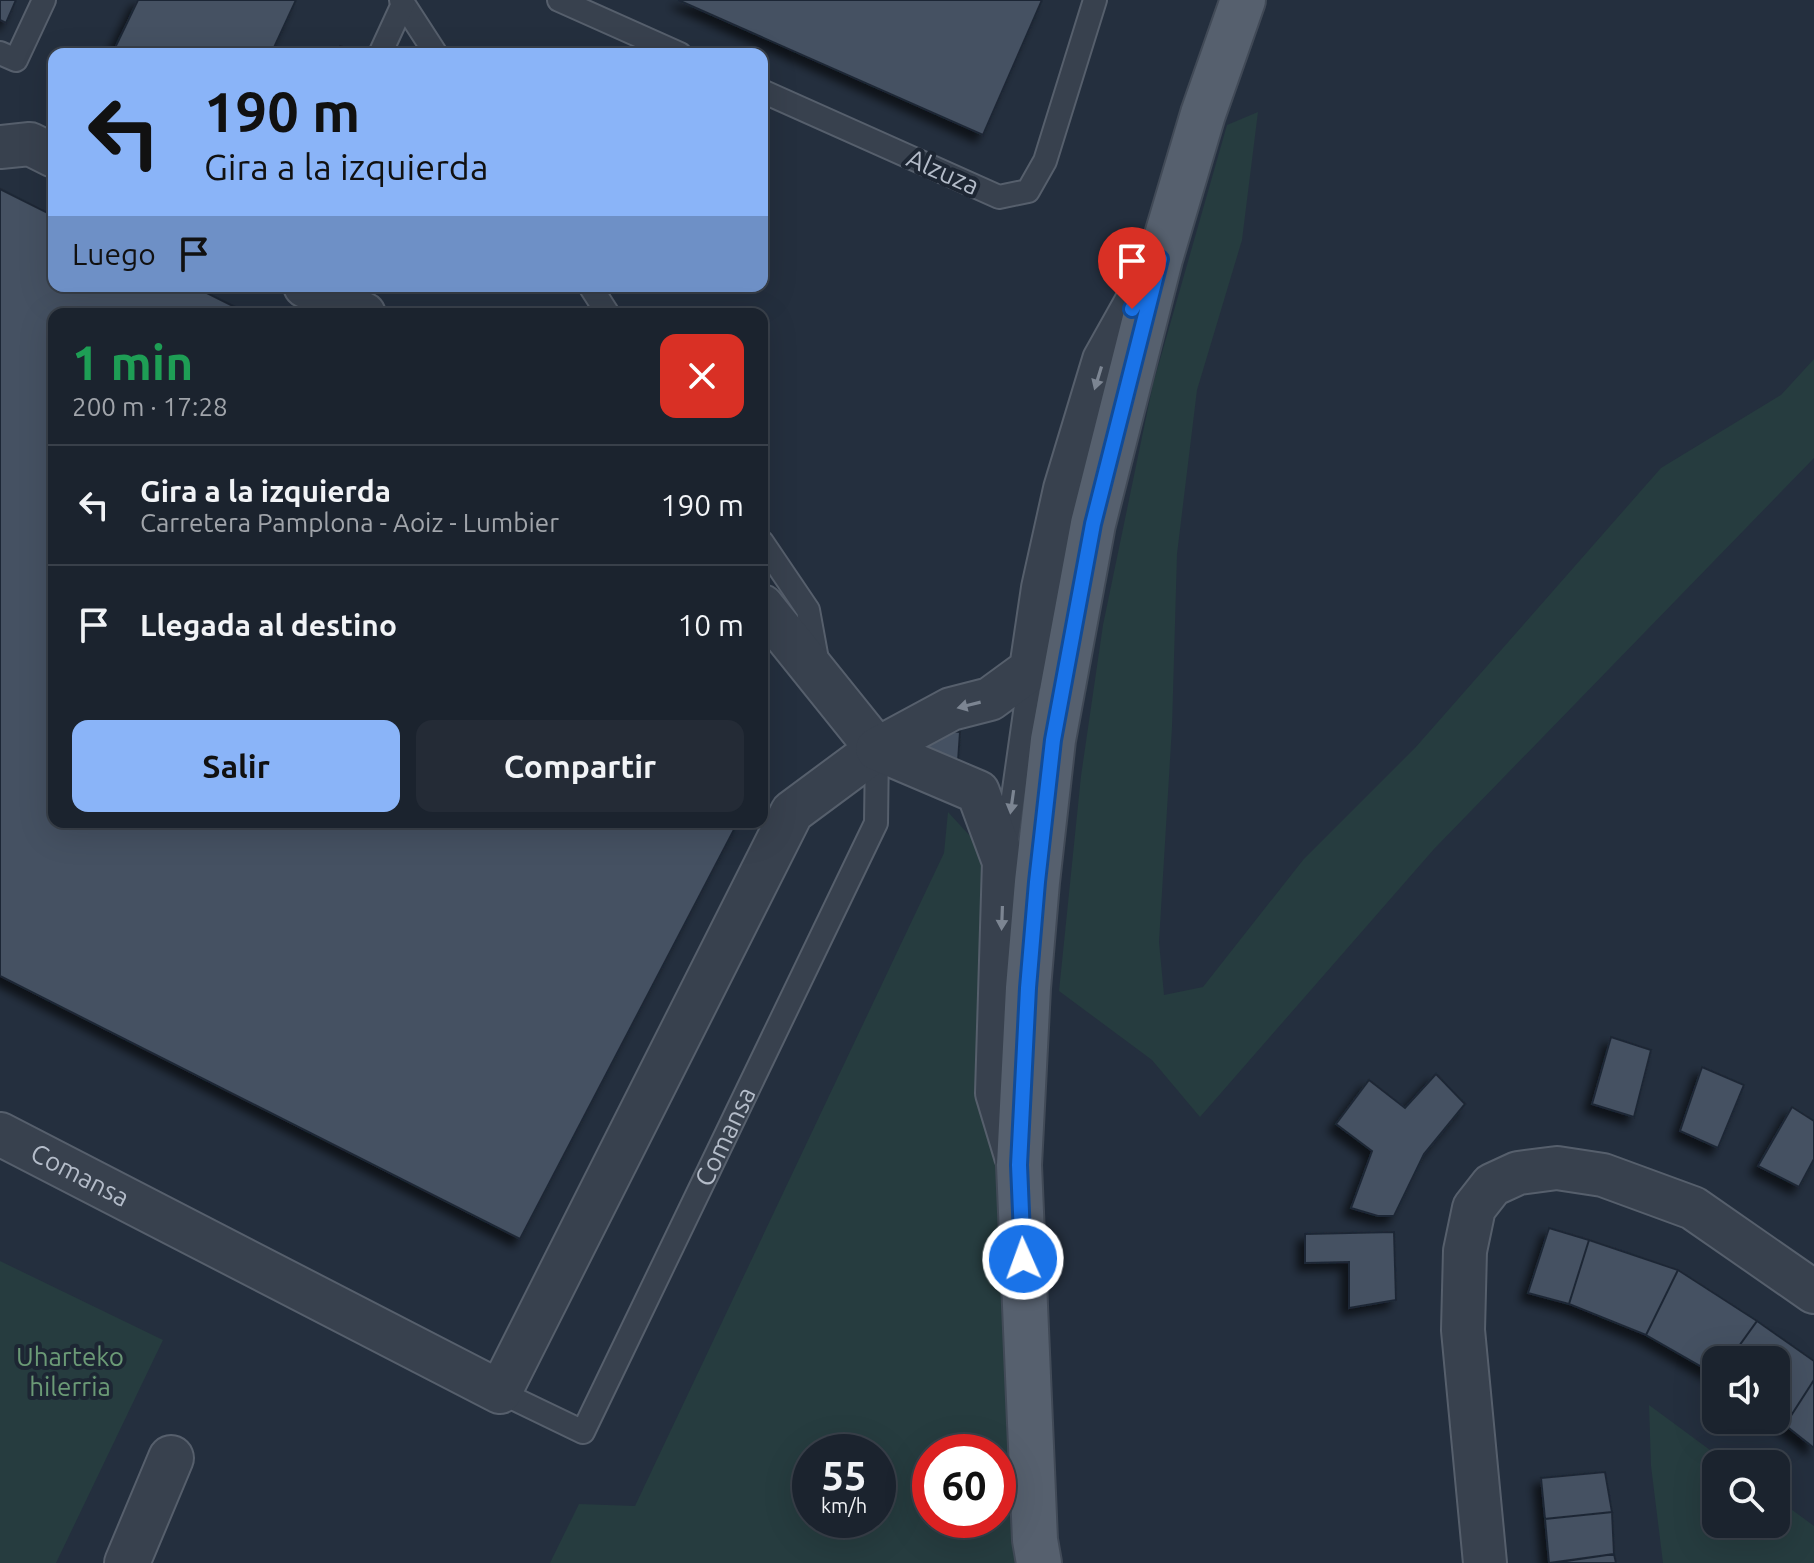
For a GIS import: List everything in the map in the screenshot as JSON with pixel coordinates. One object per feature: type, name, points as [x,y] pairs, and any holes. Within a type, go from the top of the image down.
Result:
[{"type":"main road","points":[[1203,114],[1228,0]]},
{"type":"main road","points":[[1039,1563],[1034,1524],[1019,1165],[1029,973],[1053,740],[1093,524],[1160,259],[1203,114],[1243,0]]},
{"type":"street","points":[[0,147],[30,144],[48,153]]},
{"type":"street","points":[[500,1392],[792,812],[877,749],[951,709],[990,699],[1031,669],[1043,588],[1065,489],[1104,360],[1160,259]]},
{"type":"street","points":[[318,292],[351,308]]},
{"type":"street","points":[[768,613],[877,749],[978,792],[1004,862],[997,1093],[1019,1165]]},
{"type":"street","name":"Comansa","points":[[0,1134],[500,1392]]},
{"type":"street","points":[[1485,1563],[1463,1330],[1465,1251],[1474,1208],[1492,1185],[1518,1173],[1557,1168],[1603,1175],[1693,1208],[1814,1292]]},
{"type":"street","points":[[127,1563],[171,1458]]},
{"type":"lane","points":[[0,53],[16,60],[44,0]]},
{"type":"lane","points":[[559,0],[667,48]]},
{"type":"lane","name":"Alzuza","points":[[768,94],[999,197],[1028,191],[1045,161],[1095,0]]},
{"type":"lane","points":[[383,48],[402,2]]},
{"type":"lane","points":[[402,2],[432,48]]},
{"type":"lane","points":[[768,551],[808,610],[821,678]]},
{"type":"lane","points":[[1004,862],[1031,669]]},
{"type":"lane","name":"Comansa","points":[[500,1392],[583,1432],[876,823],[877,749]]},
{"type":"green space","points":[[1258,112],[1242,240],[1197,390],[1177,554],[1172,727],[1159,942],[1164,995],[1203,987],[1303,860],[1415,748],[1661,468],[1781,395],[1814,359],[1814,458],[1434,849],[1200,1117],[1152,1060],[1059,991],[1081,776],[1103,625],[1153,384],[1227,125]]},
{"type":"green space","points":[[948,812],[981,848],[982,890],[1028,988],[1053,1563],[550,1563],[579,1504],[635,1506],[944,853]]},
{"type":"green space","name":"Uharteko hilerria","points":[[0,1261],[163,1340],[56,1563],[0,1563]]},
{"type":"green space","points":[[1649,1405],[1710,1450],[1702,1450],[1702,1538],[1790,1538],[1790,1508],[1814,1526],[1814,1563],[1663,1563],[1651,1466]]},
{"type":"building","points":[[0,0],[16,0],[6,23],[0,20]]},
{"type":"building","points":[[138,0],[296,0],[274,48],[115,48]]},
{"type":"building","points":[[678,0],[1042,0],[983,135]]},
{"type":"building","points":[[0,189],[48,213],[48,292],[205,292],[237,308],[48,308],[48,828],[735,828],[520,1239],[0,976]]},
{"type":"building","points":[[917,729],[960,732],[958,761],[915,758]]},
{"type":"building","points":[[1611,1037],[1651,1050],[1634,1117],[1592,1104]]},
{"type":"building","points":[[1702,1067],[1744,1085],[1718,1148],[1680,1131]]},
{"type":"building","points":[[1436,1074],[1465,1104],[1424,1154],[1394,1216],[1378,1216],[1351,1208],[1372,1151],[1336,1124],[1369,1080],[1405,1108]]},
{"type":"building","points":[[1792,1107],[1814,1121],[1814,1159],[1799,1187],[1758,1166]]},
{"type":"building","points":[[1549,1228],[1589,1240],[1569,1304],[1528,1293]]},
{"type":"building","points":[[1394,1232],[1396,1300],[1349,1308],[1349,1262],[1305,1263],[1305,1234]]},
{"type":"building","points":[[1589,1240],[1678,1270],[1646,1335],[1569,1304]]},
{"type":"building","points":[[1678,1270],[1757,1321],[1739,1346],[1702,1346],[1702,1367],[1646,1335]]},
{"type":"building","points":[[1757,1321],[1814,1361],[1814,1380],[1790,1417],[1790,1346],[1739,1346]]},
{"type":"building","points":[[1814,1380],[1814,1448],[1790,1429],[1790,1417]]},
{"type":"building","points":[[1605,1472],[1612,1512],[1545,1519],[1541,1478]]},
{"type":"building","points":[[1612,1512],[1614,1554],[1549,1563],[1545,1519]]},
{"type":"building","points":[[1614,1554],[1616,1563],[1553,1563]]},
{"type":"route","points":[[1023,1259],[1019,1165],[1028,988],[1053,740],[1093,524],[1160,259],[1132,309]]}]
